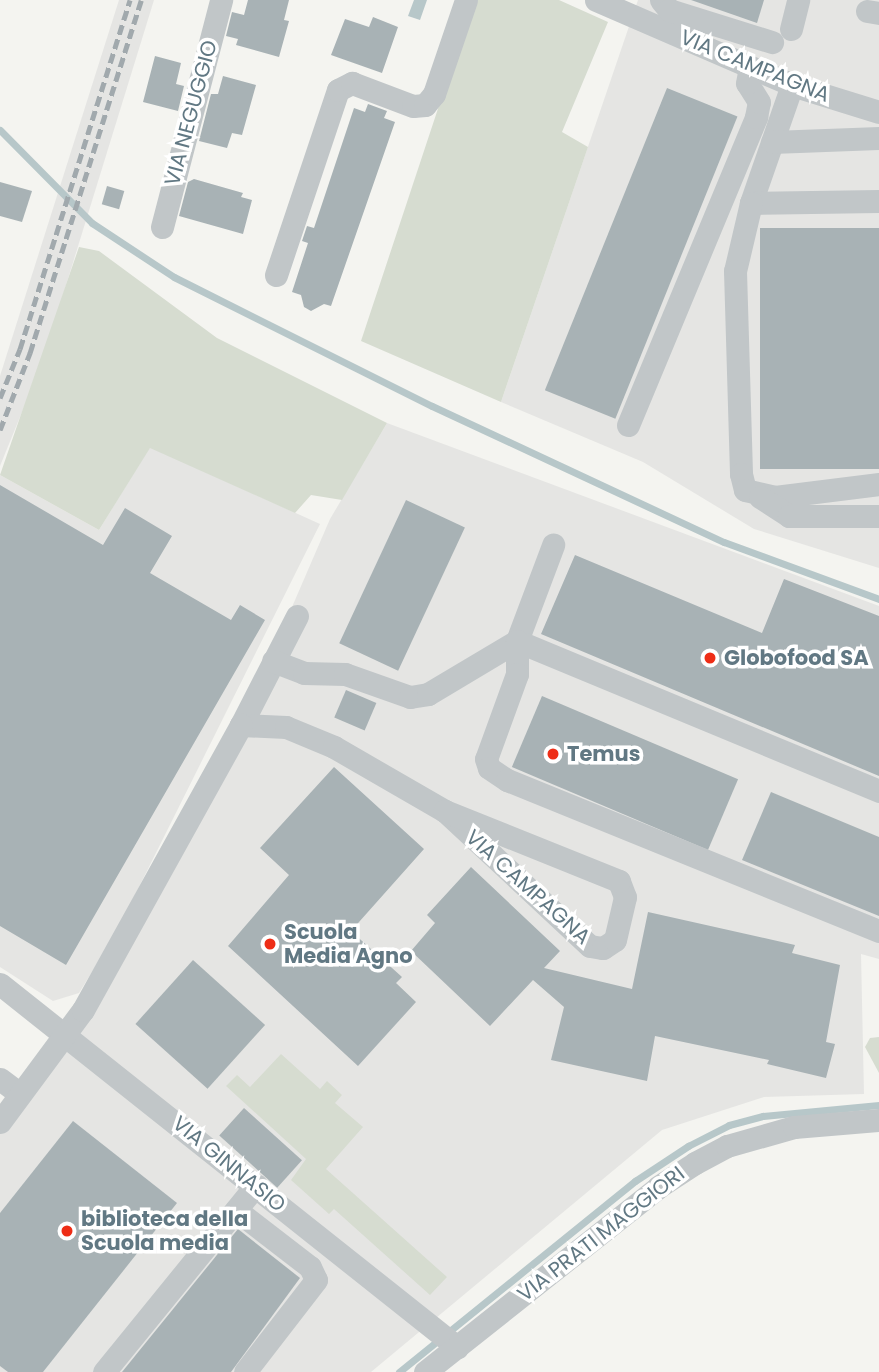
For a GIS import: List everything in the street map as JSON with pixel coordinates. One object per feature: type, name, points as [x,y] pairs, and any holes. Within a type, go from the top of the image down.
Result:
[{"type":"street","name":"VIA NEGUGGIO","points":[[162,227],[221,0]]},
{"type":"street","points":[[276,275],[341,86],[352,83],[419,107],[434,94],[466,0]]},
{"type":"street","name":"VIA CAMPAGNA","points":[[596,0],[636,7],[750,68],[792,85],[879,112]]},
{"type":"street","points":[[661,0],[669,10],[772,42]]},
{"type":"street","points":[[790,29],[798,0]]},
{"type":"street","points":[[628,425],[756,117],[759,102],[747,83],[750,68]]},
{"type":"street","points":[[792,85],[751,203],[734,271],[742,483],[750,494],[760,496],[879,484]]},
{"type":"street","points":[[853,139],[856,106]]},
{"type":"street","points":[[772,142],[879,138]]},
{"type":"street","points":[[751,203],[879,201]]},
{"type":"street","points":[[760,496],[789,516],[878,516]]},
{"type":"street","points":[[553,545],[517,641],[517,674],[488,748],[486,759],[495,774],[879,931]]},
{"type":"street","points":[[0,1122],[83,1010],[242,725],[297,616]]},
{"type":"street","points":[[273,661],[292,671],[345,674],[419,696],[517,641]]},
{"type":"street","points":[[517,641],[879,791]]},
{"type":"street","name":"VIA CAMPAGNA","points":[[242,725],[274,724],[300,732],[445,811],[619,881],[625,897],[615,940],[603,948],[590,946],[445,811]]},
{"type":"street","name":"VIA GINNASIO","points":[[0,984],[65,1032],[457,1347]]},
{"type":"street","points":[[0,1079],[20,1094]]},
{"type":"street","name":"VIA PRATI MAGGIORI","points":[[425,1372],[657,1187],[695,1163],[727,1146],[794,1127],[879,1120]]},
{"type":"street","points":[[104,1372],[256,1185]]},
{"type":"street","points":[[236,1210],[310,1267],[316,1280],[245,1372]]},
{"type":"shaded area","points":[[119,0],[154,0],[42,363],[0,466],[0,376]]},
{"type":"shaded area","points":[[414,0],[427,0],[420,20],[408,16]]},
{"type":"shaded area","points":[[474,0],[559,0],[608,22],[562,132],[588,147],[501,402],[361,341]]},
{"type":"shaded area","points":[[638,0],[879,0],[879,568],[754,529],[643,462],[501,402]]},
{"type":"shaded area","points":[[79,247],[99,251],[217,338],[387,423],[342,500],[311,495],[295,513],[150,448],[99,530],[0,475]]},
{"type":"shaded area","points":[[387,423],[879,606],[879,959],[861,954],[864,1094],[764,1097],[662,1130],[371,1372],[0,1372],[0,1122],[65,1032],[241,725],[330,519]]},
{"type":"shaded area","points":[[150,447],[320,524],[117,931],[79,993],[53,1001],[0,967],[0,475],[99,530]]},
{"type":"shaded area","points":[[879,1037],[879,1073],[865,1047],[870,1038]]},
{"type":"shaded area","points":[[281,1054],[320,1089],[327,1081],[342,1095],[335,1103],[363,1127],[326,1169],[447,1277],[430,1295],[334,1209],[329,1214],[291,1180],[306,1159],[226,1086],[237,1075],[250,1087]]},
{"type":"building","points":[[248,0],[289,0],[284,20],[289,21],[279,57],[236,45],[238,39],[226,36],[232,12],[244,15]]},
{"type":"building","points":[[691,0],[764,0],[757,23]]},
{"type":"building","points":[[373,17],[398,27],[382,73],[331,55],[345,19],[369,27]]},
{"type":"building","points":[[155,56],[181,63],[176,84],[184,86],[178,111],[143,102]]},
{"type":"building","points":[[223,76],[256,85],[242,135],[232,133],[227,148],[199,141],[211,94],[218,94]]},
{"type":"building","points":[[667,88],[737,116],[615,419],[545,390]]},
{"type":"building","points":[[368,104],[387,111],[384,118],[395,122],[331,306],[324,304],[311,311],[304,307],[301,295],[292,292],[308,243],[302,241],[307,226],[314,228],[354,108],[365,112]]},
{"type":"building","points":[[194,179],[243,193],[241,197],[252,200],[243,234],[179,216],[188,182]]},
{"type":"building","points":[[0,182],[32,191],[22,222],[0,216]]},
{"type":"building","points":[[107,186],[124,191],[119,209],[102,204]]},
{"type":"building","points":[[760,228],[879,228],[879,469],[760,469]]},
{"type":"building","points":[[0,485],[103,545],[125,508],[172,536],[150,573],[231,620],[240,605],[265,620],[66,965],[0,926]]},
{"type":"building","points":[[406,500],[465,527],[398,671],[339,643]]},
{"type":"building","name":"Globofood SA","points":[[575,555],[762,633],[784,579],[879,616],[879,776],[541,634]]},
{"type":"building","points":[[346,690],[376,703],[365,731],[334,718]]},
{"type":"building","points":[[542,696],[738,779],[708,850],[512,767]]},
{"type":"building","points":[[334,767],[424,849],[351,931],[402,977],[396,983],[416,1002],[358,1066],[228,946],[289,875],[260,848]]},
{"type":"building","points":[[771,792],[879,837],[879,916],[742,860]]},
{"type":"building","points":[[471,867],[560,951],[544,968],[632,989],[648,912],[795,945],[792,953],[840,965],[826,1042],[835,1044],[826,1078],[767,1064],[769,1060],[655,1036],[647,1081],[551,1060],[564,1007],[533,980],[490,1026],[411,951],[435,923],[427,915]]},
{"type":"building","points":[[193,960],[265,1025],[208,1089],[135,1024]]},
{"type":"building","points":[[244,1108],[302,1160],[277,1188],[219,1135]]},
{"type":"building","points":[[73,1121],[177,1203],[43,1372],[8,1372],[0,1366],[0,1213]]},
{"type":"building","points":[[238,1229],[300,1278],[231,1372],[122,1372]]},
{"type":"waterway","points":[[0,130],[92,223],[174,277],[432,406],[724,542],[879,599]]},
{"type":"waterway","points":[[399,1372],[635,1181],[688,1146],[729,1125],[763,1116],[879,1105]]},
{"type":"railway","points":[[0,398],[20,349],[130,0]]},
{"type":"railway","points":[[0,430],[30,353],[141,0]]},
{"type":"place","name":"Globofood SA","points":[[710,658]]},
{"type":"place","name":"Temus","points":[[553,754]]},
{"type":"place","name":"Scuola Media Agno","points":[[270,944]]},
{"type":"place","name":"biblioteca della Scuola media","points":[[67,1231]]}]
